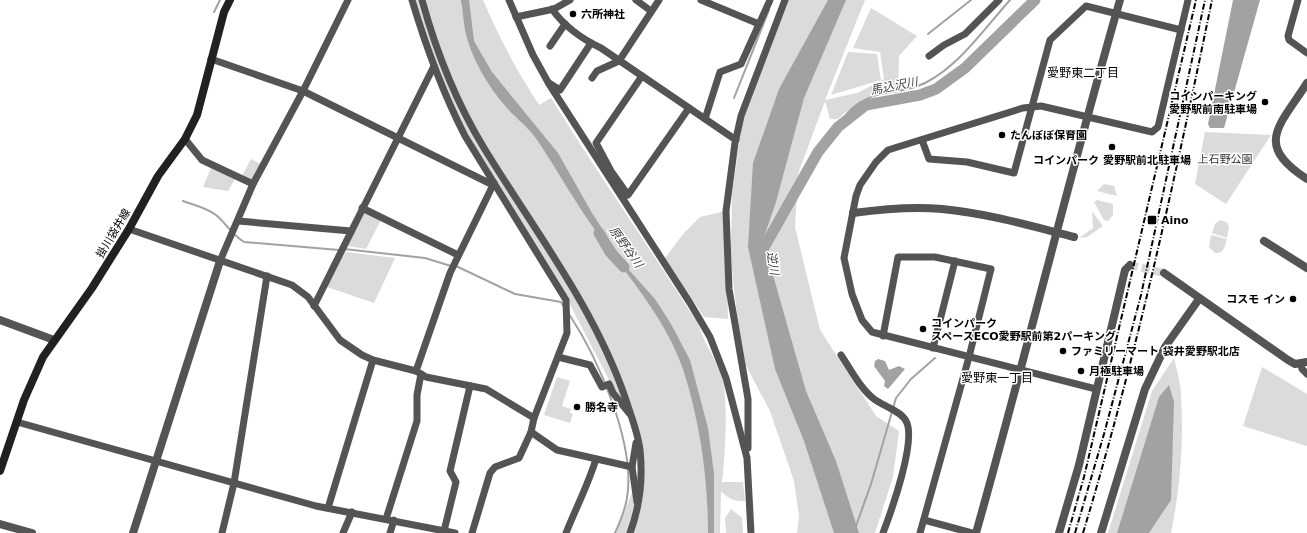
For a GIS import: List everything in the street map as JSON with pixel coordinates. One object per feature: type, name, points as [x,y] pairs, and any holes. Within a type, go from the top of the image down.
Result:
[{"type":"main road","name":"掛川袋井線","points":[[0,471],[36,372],[54,340],[92,288],[129,229],[158,176],[185,139],[197,115],[224,12],[230,0]]},
{"type":"street","points":[[133,533],[220,261],[253,184],[304,91],[348,0]]},
{"type":"street","points":[[412,0],[434,66],[454,115],[493,184],[566,300],[567,332],[534,418],[531,432],[519,458],[495,467],[490,473],[472,533]]},
{"type":"street","points":[[422,0],[440,55],[454,90],[472,126],[599,334],[617,373],[632,416],[640,448],[641,470],[638,508],[630,533]]},
{"type":"street","points":[[510,0],[516,17],[547,82],[690,303],[710,337],[726,378],[747,458]]},
{"type":"street","points":[[516,17],[552,9],[570,0]]},
{"type":"street","points":[[636,0],[651,11]]},
{"type":"street","points":[[592,78],[597,71],[619,61],[658,0]]},
{"type":"street","points":[[701,0],[759,24]]},
{"type":"street","points":[[705,119],[720,72],[741,64],[770,0]]},
{"type":"street","points":[[751,533],[747,458],[748,399],[729,289],[726,254],[728,223],[726,211],[741,116],[786,0]]},
{"type":"street","points":[[929,56],[944,45],[965,34],[999,0]]},
{"type":"street","points":[[976,533],[1022,370],[1055,232],[1120,0]]},
{"type":"street","points":[[1096,389],[872,332],[862,320],[852,294],[844,258],[853,213],[860,184],[876,162],[888,150],[1024,108],[1041,106],[1152,132],[1158,127],[1188,0]]},
{"type":"street","points":[[1298,0],[1288,36],[1289,40],[1307,53]]},
{"type":"street","points":[[922,140],[929,158],[967,162],[1014,173],[1050,40],[1086,6],[1181,30]]},
{"type":"street","points":[[552,9],[565,24],[591,43],[736,140]]},
{"type":"street","points":[[550,46],[565,24]]},
{"type":"street","points":[[547,82],[560,90],[591,43]]},
{"type":"street","points":[[211,59],[304,91],[493,184]]},
{"type":"street","points":[[314,306],[397,137],[434,66]]},
{"type":"street","points":[[642,76],[596,144],[611,171],[628,195],[689,108]]},
{"type":"street","points":[[1306,177],[1284,162],[1276,150],[1275,142],[1280,125],[1307,83]]},
{"type":"street","points":[[185,139],[202,160],[253,184]]},
{"type":"street","points":[[386,519],[417,421],[418,373],[450,272],[493,184]]},
{"type":"street","points":[[362,208],[458,255]]},
{"type":"street","points":[[853,213],[889,208],[942,209],[973,214],[1074,237]]},
{"type":"street","points":[[238,221],[351,231]]},
{"type":"street","points":[[129,229],[292,285],[301,290],[340,340],[352,349],[373,360],[418,373],[426,377],[486,389],[534,418]]},
{"type":"street","points":[[1264,241],[1307,268]]},
{"type":"street","points":[[883,336],[898,257],[935,257],[991,268],[969,357],[920,533]]},
{"type":"street","points":[[934,348],[954,261]]},
{"type":"street","points":[[1059,533],[1079,464],[1125,270],[1130,265]]},
{"type":"street","points":[[1164,273],[1288,360],[1295,364],[1304,363],[1302,369],[1307,374]]},
{"type":"street","points":[[222,533],[234,483],[267,276]]},
{"type":"street","points":[[1101,533],[1150,375],[1165,347],[1198,298]]},
{"type":"street","points":[[0,320],[54,340]]},
{"type":"street","points":[[841,355],[863,388],[874,399],[906,420],[909,429],[908,444],[903,467],[883,533]]},
{"type":"street","points":[[558,357],[590,365],[602,386],[608,384],[613,393],[632,416]]},
{"type":"street","points":[[328,508],[373,360]]},
{"type":"street","points":[[444,530],[456,482],[450,471],[470,386]]},
{"type":"street","points":[[17,422],[156,462],[328,508],[455,533]]},
{"type":"street","points":[[531,432],[557,450],[632,467]]},
{"type":"street","points":[[636,434],[636,445],[632,467],[638,508]]},
{"type":"street","points":[[566,533],[581,497],[588,485],[596,459]]},
{"type":"street","points":[[343,533],[352,512]]},
{"type":"street","points":[[390,533],[394,520]]},
{"type":"street","points":[[924,520],[972,533]]},
{"type":"street","points":[[0,524],[9,530],[32,533]]},
{"type":"green space","points":[[413,0],[483,0],[509,54],[539,105],[551,98],[698,324],[721,374],[725,397],[726,427],[722,482],[743,482],[745,501],[732,499],[721,491],[720,533],[616,533],[641,470],[636,432],[564,293],[457,121]]},
{"type":"green space","points":[[787,0],[865,0],[825,100],[857,93],[884,79],[880,52],[853,48],[871,8],[917,36],[899,56],[898,89],[865,98],[838,119],[830,119],[825,101],[798,174],[795,227],[820,330],[876,416],[899,431],[893,477],[875,533],[797,533],[799,516],[794,481],[770,411],[742,358],[732,271],[732,195],[742,123]]},
{"type":"green space","points":[[848,52],[877,54],[881,80],[831,95]]},
{"type":"green space","name":"上石野公園","points":[[1205,132],[1271,135],[1226,204],[1195,184]]},
{"type":"green space","points":[[251,159],[261,164],[252,181],[242,176]]},
{"type":"green space","points":[[211,168],[235,179],[228,191],[203,187]]},
{"type":"green space","points":[[1104,184],[1114,186],[1117,196],[1097,191]]},
{"type":"green space","points":[[1097,200],[1113,204],[1113,215],[1108,221],[1104,220],[1094,202]]},
{"type":"green space","points":[[726,211],[728,319],[704,317],[665,258],[684,233],[700,217]]},
{"type":"green space","points":[[1092,211],[1103,226],[1087,237],[1079,238],[1093,228]]},
{"type":"green space","points":[[364,212],[381,220],[366,249],[348,246]]},
{"type":"green space","points":[[1220,220],[1226,222],[1229,226],[1227,238],[1212,233],[1215,224]]},
{"type":"green space","points":[[1211,235],[1227,239],[1222,251],[1215,253],[1209,247]]},
{"type":"green space","points":[[346,252],[395,258],[374,303],[324,286]]},
{"type":"green space","points":[[1174,358],[1180,387],[1182,449],[1177,500],[1171,533],[1108,533],[1152,391]]},
{"type":"green space","points":[[1262,367],[1307,394],[1307,446],[1243,426]]},
{"type":"green space","points":[[557,377],[570,381],[562,406],[571,409],[570,413],[573,414],[570,423],[544,415]]},
{"type":"green space","points":[[731,509],[742,518],[743,533],[726,533],[725,518]]},
{"type":"shaded area","points":[[461,0],[469,0],[474,41],[492,72],[558,153],[592,213],[629,270],[655,299],[671,324],[690,360],[708,428],[714,474],[714,533],[708,533],[708,512],[702,450],[689,389],[676,351],[657,316],[590,222],[535,137],[492,90],[471,51],[464,26]]},
{"type":"shaded area","points":[[828,0],[846,0],[804,98],[776,202],[763,240],[806,391],[836,461],[859,533],[834,533],[804,441],[775,369],[748,247],[753,163],[779,89]]},
{"type":"shaded area","points":[[1233,0],[1260,0],[1224,128],[1210,128],[1208,124]]},
{"type":"shaded area","points":[[878,359],[885,361],[889,370],[899,366],[905,369],[888,389],[884,386],[885,381],[874,366],[875,361]]},
{"type":"shaded area","points":[[1169,385],[1174,402],[1171,500],[1149,533],[1117,533],[1159,397]]},
{"type":"waterway","points":[[214,12],[220,0]]},
{"type":"waterway","points":[[928,34],[971,0]]},
{"type":"waterway","points":[[827,141],[845,116],[866,99],[875,95],[906,90],[920,85],[949,67],[971,46],[1010,0]]},
{"type":"waterway","name":"馬込沢川","points":[[758,258],[818,152],[838,127],[866,105],[920,95],[936,89],[965,68],[1035,0]]},
{"type":"waterway","points":[[734,98],[769,10]]},
{"type":"waterway","points":[[183,201],[209,210],[220,218],[236,236],[244,242],[339,250]]},
{"type":"waterway","name":"原野谷川","points":[[599,233],[610,252],[624,267]]},
{"type":"waterway","points":[[344,249],[425,258],[451,266]]},
{"type":"waterway","points":[[456,266],[515,294],[561,302],[564,307]]},
{"type":"waterway","points":[[569,314],[592,354],[602,377],[612,402],[626,453],[628,476],[627,498],[615,533]]},
{"type":"waterway","points":[[856,526],[871,484],[896,398],[911,379],[935,358]]},
{"type":"tunnel","points":[[1130,265],[1164,273]]},
{"type":"railway","points":[[1068,533],[1084,477],[1196,0]]},
{"type":"railway","points":[[1075,533],[1104,434],[1141,295],[1205,0]]},
{"type":"railway","points":[[1083,533],[1120,401],[1154,268],[1212,0]]},
{"type":"place","name":"六所神社","points":[[573,14]]},
{"type":"place","name":"コインパーキング 愛野駅前南駐車場","points":[[1265,102]]},
{"type":"place","name":"たんぽぽ保育園","points":[[1002,135]]},
{"type":"place","name":"コインパーク 愛野駅前北駐車場","points":[[1112,147]]},
{"type":"place","name":"Aino","points":[[1152,220]]},
{"type":"place","name":"コスモ イン","points":[[1293,299]]},
{"type":"place","name":"コインパーク スペースECO愛野駅前第2パーキング","points":[[923,329]]},
{"type":"place","name":"ファミリーマート 袋井愛野駅北店","points":[[1063,351]]},
{"type":"place","name":"月極駐車場","points":[[1081,371]]},
{"type":"place","name":"勝名寺","points":[[577,407]]},
{"type":"district","name":"愛野東二丁目","points":[[1083,73]]},
{"type":"district","name":"愛野東一丁目","points":[[997,378]]},
{"type":"water label","name":"逆川","points":[[773,263]]}]
